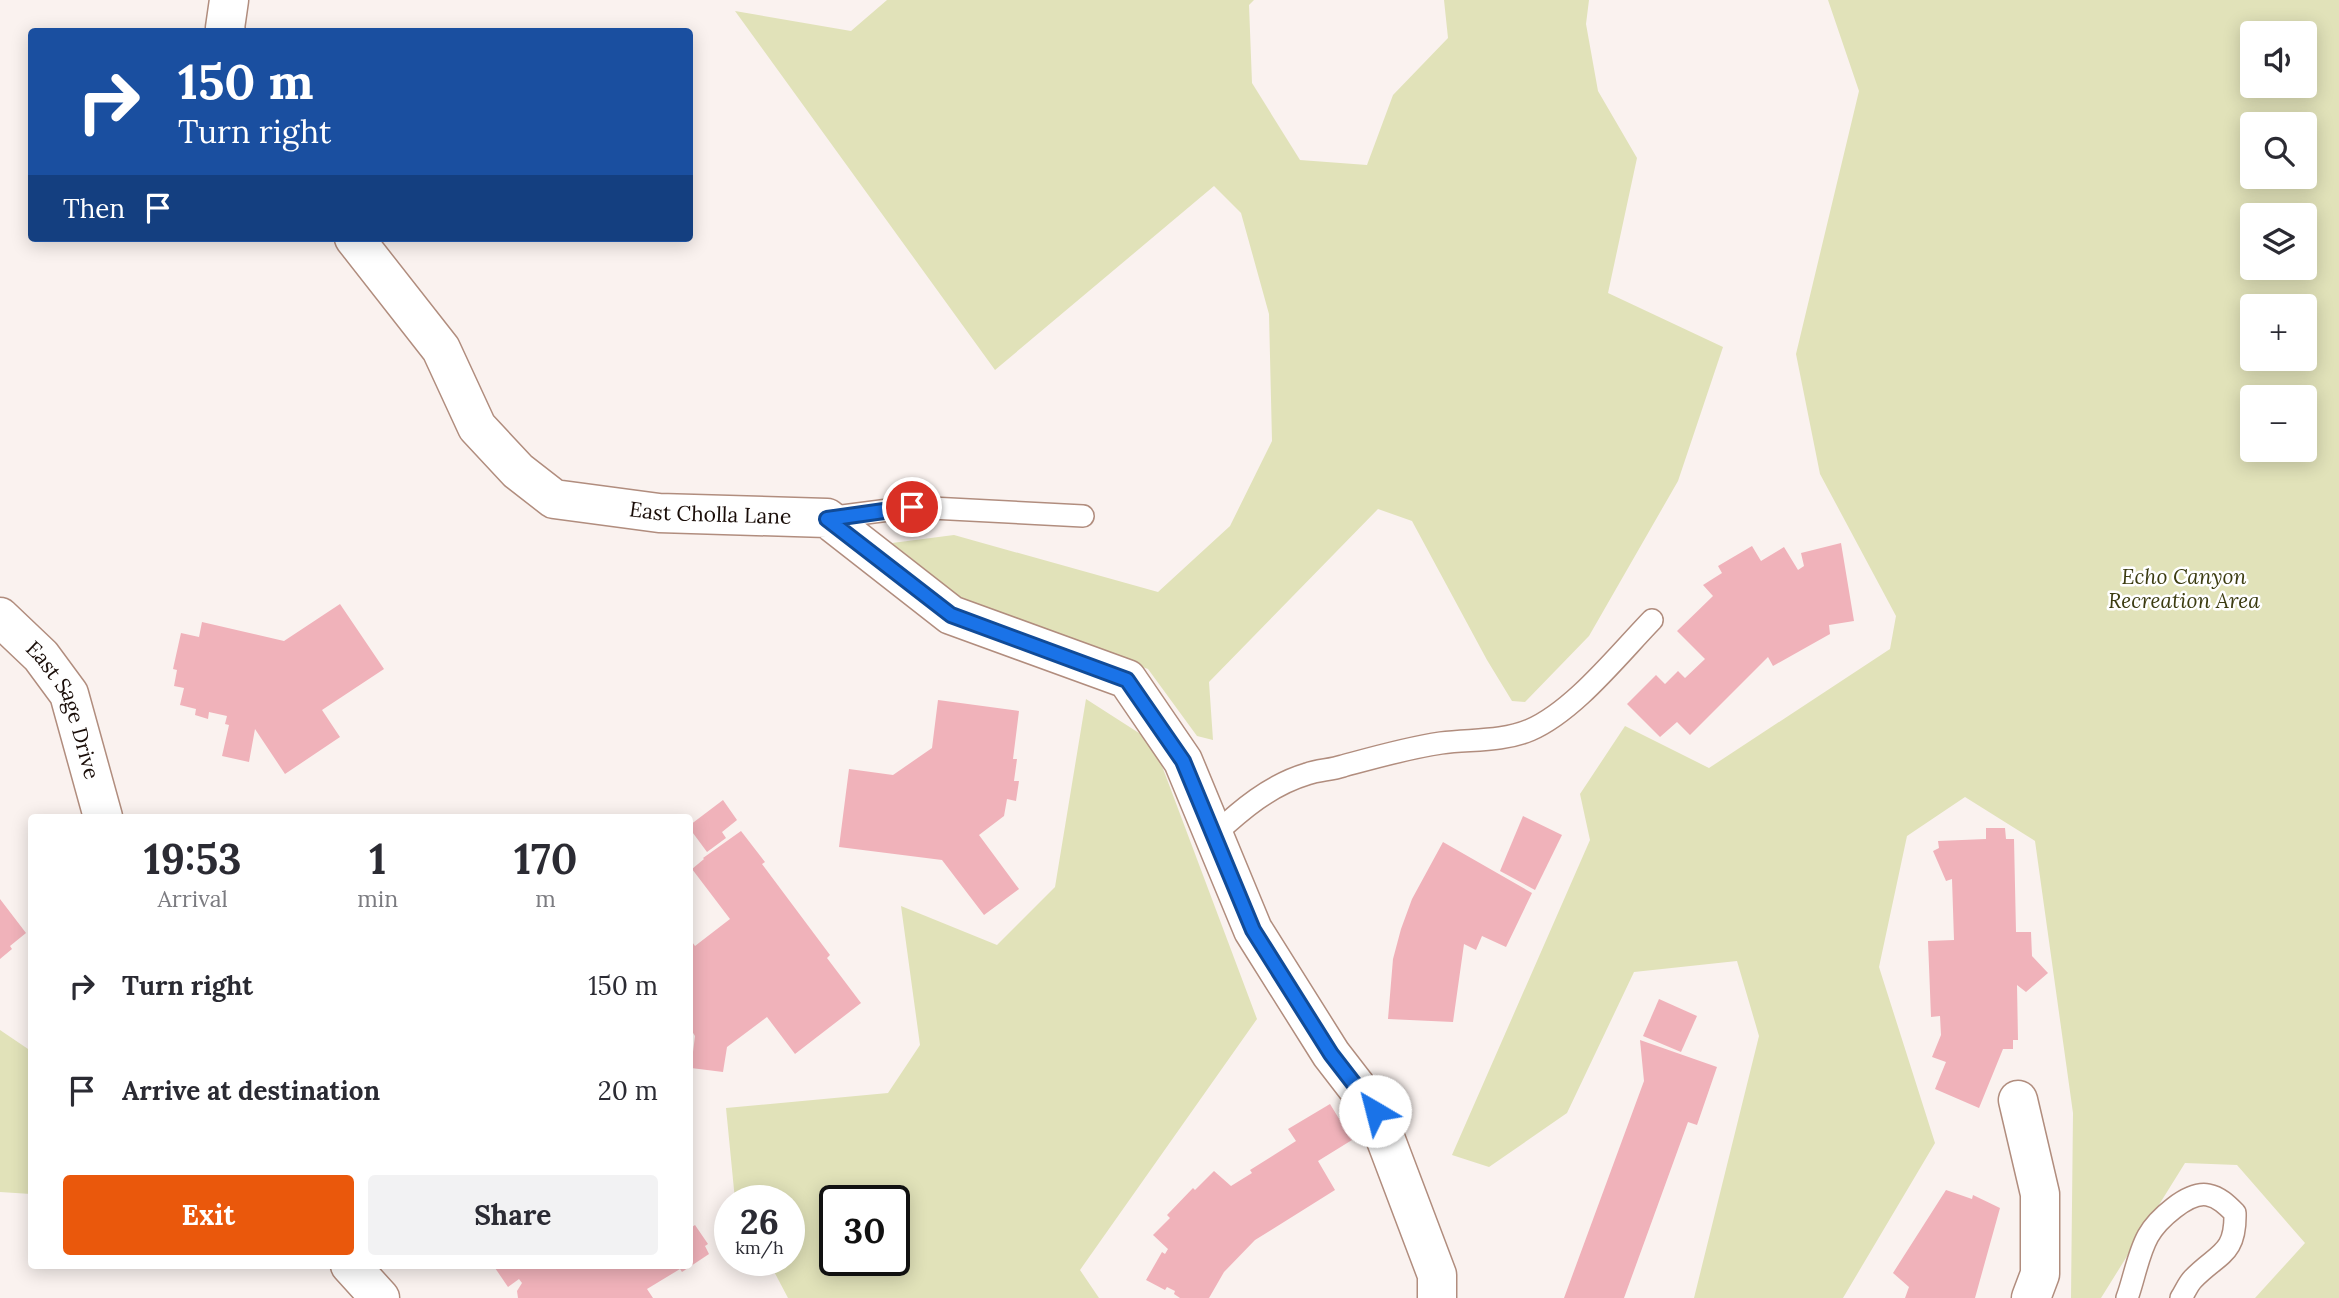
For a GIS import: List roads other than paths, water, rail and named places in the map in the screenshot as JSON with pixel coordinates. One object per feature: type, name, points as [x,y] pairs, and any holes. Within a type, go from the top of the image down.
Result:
[{"type":"street","points":[[225,28],[229,0]]},
{"type":"street","name":"East Cholla Lane","points":[[357,242],[441,349],[477,427],[518,471],[554,499],[659,513],[827,519]]},
{"type":"street","points":[[827,519],[951,615],[1127,680],[1183,761],[1253,930],[1331,1054],[1375,1111],[1437,1275],[1437,1298]]},
{"type":"street","name":"East Sage Drive","points":[[0,617],[41,656],[69,694],[102,814]]},
{"type":"street","points":[[2018,1100],[2040,1194],[2040,1274],[2031,1298]]},
{"type":"street","points":[[354,1269],[380,1298]]},
{"type":"lane","points":[[827,519],[912,507],[1083,516]]},
{"type":"lane","points":[[1214,835],[1246,806],[1307,774],[1338,768],[1403,748],[1463,740],[1498,740],[1531,729],[1565,709],[1652,620]]},
{"type":"lane","points":[[2127,1298],[2148,1237],[2172,1210],[2188,1199],[2206,1194],[2222,1200],[2235,1213],[2235,1229],[2228,1249],[2191,1281],[2181,1298]]},
{"type":"park label","name":"Echo Canyon Recreation Area","points":[[2184,589]]}]
